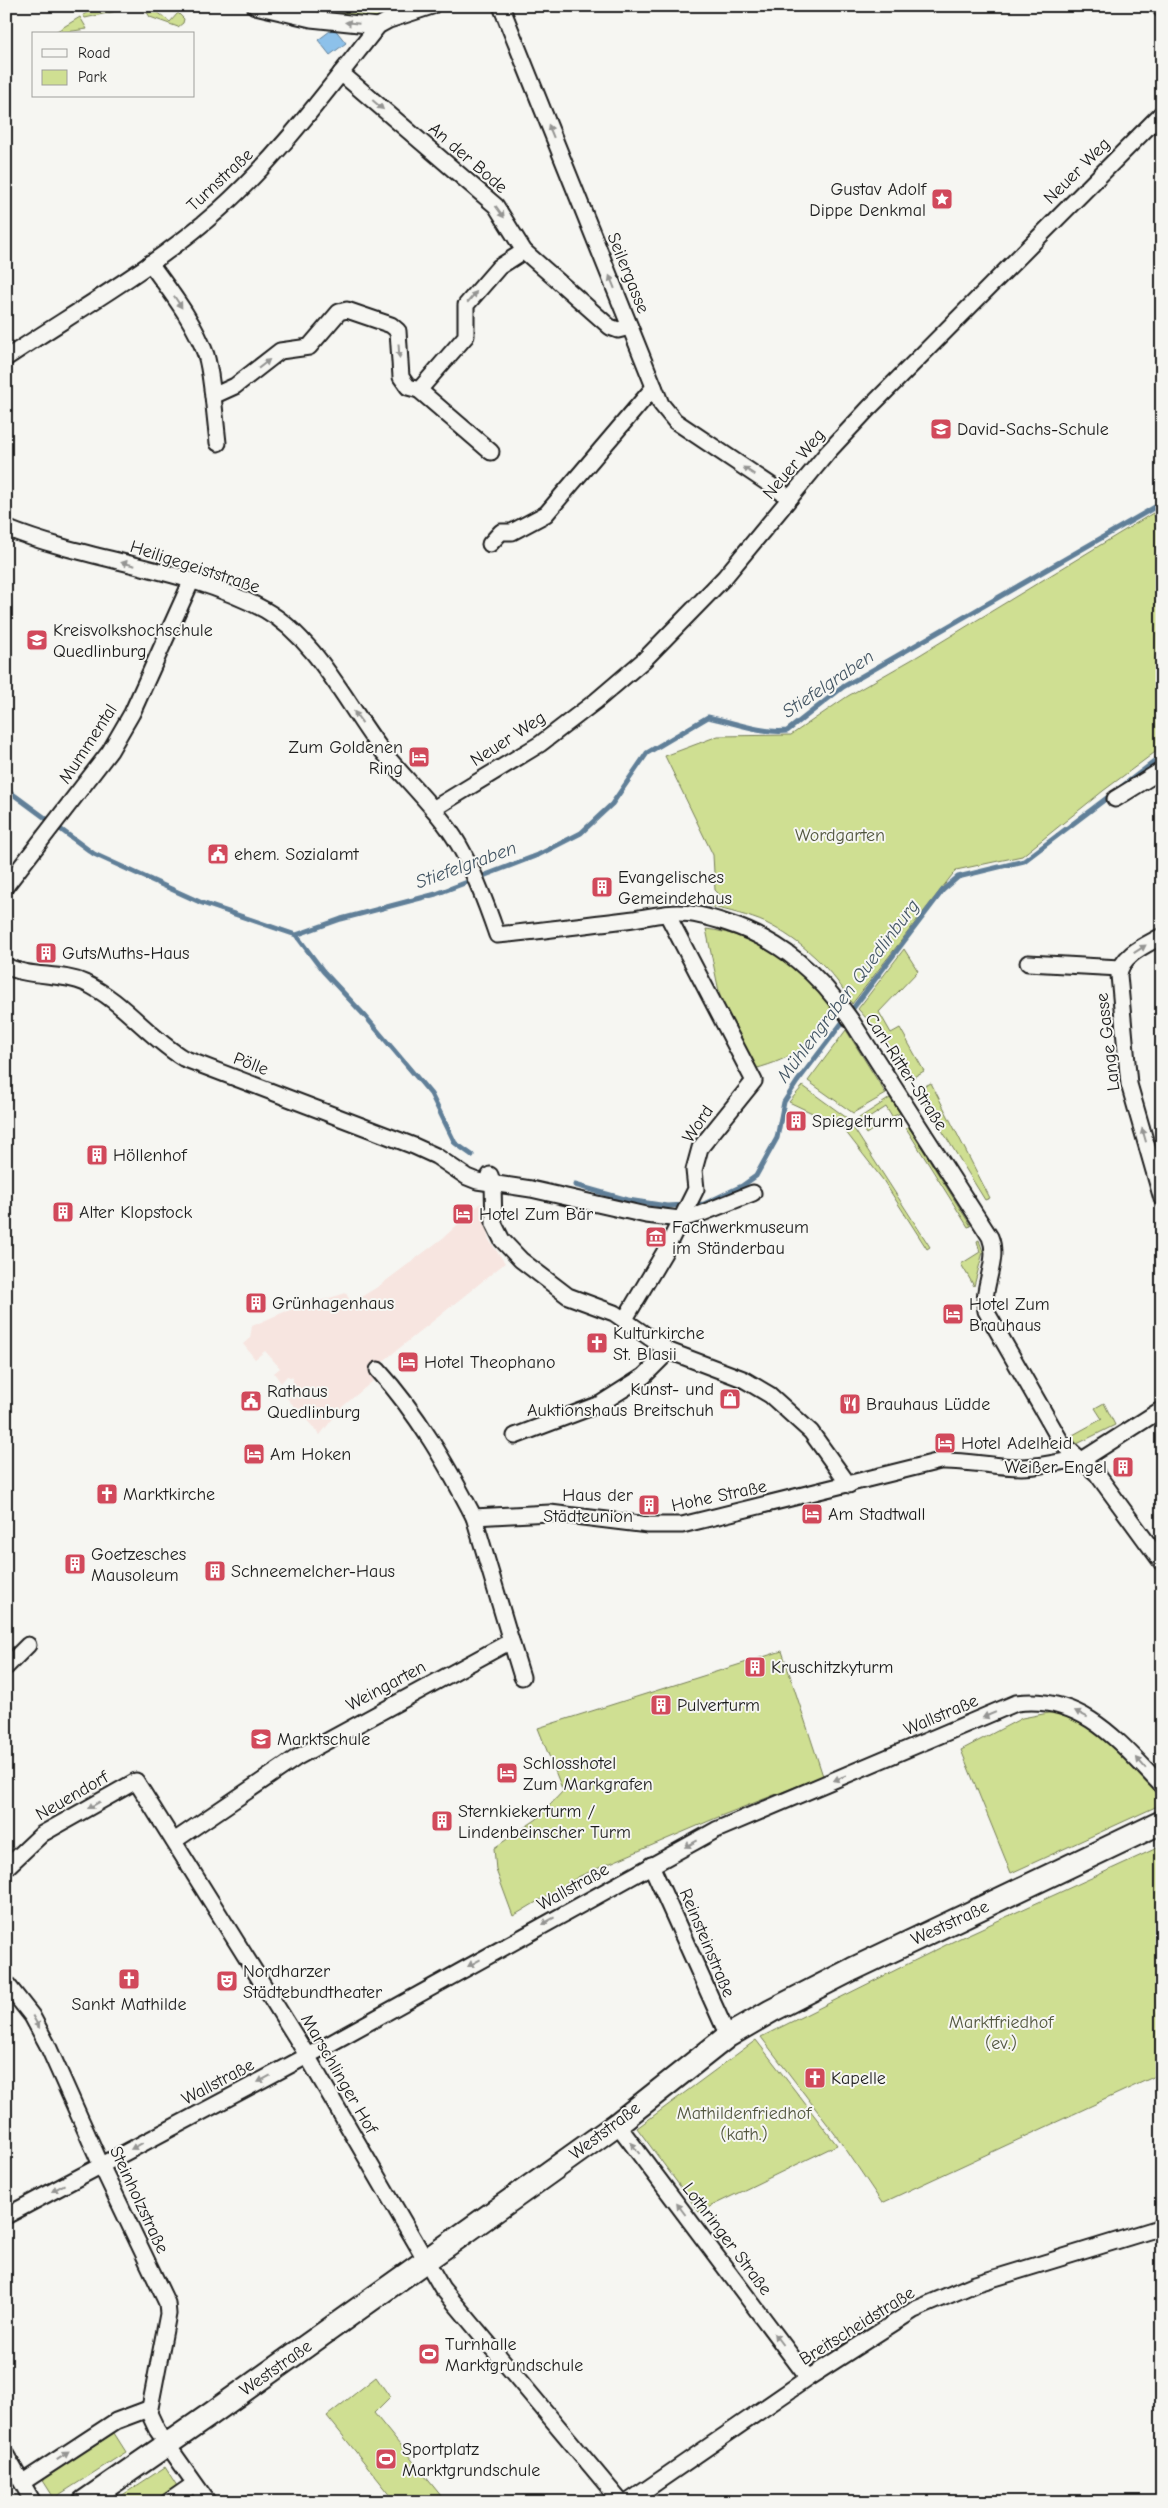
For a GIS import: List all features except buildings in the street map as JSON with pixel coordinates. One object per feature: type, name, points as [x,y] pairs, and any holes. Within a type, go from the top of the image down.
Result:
[{"type":"main road","name":"Weststraße","points":[[84,2502],[167,2445],[617,2124],[728,2036],[771,2011],[853,1969],[1162,1822]]},
{"type":"street","points":[[255,6],[312,19],[378,26]]},
{"type":"street","name":"Turnstraße","points":[[6,358],[150,263],[207,220],[238,191],[290,136],[378,26],[389,20],[432,6]]},
{"type":"street","name":"Seilergasse","points":[[501,6],[661,404],[674,421],[790,498]]},
{"type":"street","points":[[1160,6],[1162,10]]},
{"type":"street","name":"An der Bode","points":[[341,73],[496,206],[524,251],[610,326],[618,330],[630,327]]},
{"type":"street","name":"Neuer Weg","points":[[433,809],[540,744],[596,701],[644,660],[724,578],[828,452],[869,408],[1162,113]]},
{"type":"street","points":[[419,390],[466,336],[466,305],[499,267],[524,251]]},
{"type":"street","points":[[150,263],[179,302],[206,356],[214,396],[218,443]]},
{"type":"street","points":[[214,396],[235,386],[280,351],[309,347],[339,312],[346,310],[391,325],[398,331],[401,377],[408,388],[419,390],[491,452]]},
{"type":"street","points":[[490,544],[501,532],[512,532],[546,514],[654,387]]},
{"type":"street","name":"Heiligegeiststraße","points":[[6,528],[75,551],[191,582],[251,604],[278,619],[291,629],[317,659],[381,749],[448,828],[477,878],[497,935]]},
{"type":"street","name":"Mummental","points":[[6,886],[106,758],[128,720],[191,582]]},
{"type":"street","points":[[1114,799],[1162,770]]},
{"type":"street","name":"Carl-Ritter-Straße","points":[[497,935],[535,932],[667,914],[691,914],[744,929],[765,938],[787,952],[812,974],[846,1014],[990,1237],[994,1251],[986,1292],[986,1311],[1061,1442],[1097,1474],[1162,1563]]},
{"type":"street","name":"Word","points":[[625,1319],[664,1253],[696,1189],[694,1170],[700,1148],[754,1081],[667,914]]},
{"type":"street","name":"Lange Gasse","points":[[1162,936],[1133,954],[1120,968],[1122,1018],[1129,1084],[1162,1198]]},
{"type":"street","name":"Lange Gasse","points":[[1028,962],[1120,968]]},
{"type":"street","name":"Pölle","points":[[6,966],[18,970],[64,977],[85,984],[121,1007],[164,1045],[183,1058],[414,1146],[436,1156],[467,1177],[491,1179]]},
{"type":"street","points":[[753,1193],[700,1214],[682,1216],[621,1212],[491,1179],[494,1224],[498,1233],[514,1253],[548,1282],[568,1296],[604,1308],[625,1319],[669,1351],[742,1379],[783,1404],[811,1432],[849,1485]]},
{"type":"street","points":[[515,1436],[600,1404],[644,1376],[669,1351]]},
{"type":"street","points":[[378,1370],[402,1396],[447,1465],[474,1517],[522,1677]]},
{"type":"street","points":[[1082,1460],[1162,1408]]},
{"type":"street","name":"Hohe Straße","points":[[474,1517],[550,1513],[648,1525],[682,1525],[940,1461],[978,1462],[1020,1468],[1045,1466],[1059,1460],[1082,1460]]},
{"type":"street","name":"Weingarten","points":[[174,1841],[304,1754],[511,1641]]},
{"type":"street","points":[[6,1667],[28,1645]]},
{"type":"street","name":"Wallstraße","points":[[6,2216],[307,2056],[716,1830],[1016,1703],[1045,1702],[1072,1709],[1088,1717],[1119,1741],[1162,1786]]},
{"type":"street","name":"Marschlinger Hof","points":[[136,1781],[307,2056],[424,2262],[452,2300],[621,2502]]},
{"type":"street","name":"Neuendorf","points":[[6,1868],[42,1834],[136,1781]]},
{"type":"street","name":"Reinsteinstraße","points":[[652,1865],[728,2036]]},
{"type":"street","name":"Steinholzstraße","points":[[6,1984],[32,2016],[47,2044],[166,2303],[168,2314],[148,2409]]},
{"type":"street","name":"Lothringer Straße","points":[[617,2124],[808,2378]]},
{"type":"street","name":"Breitscheidstraße","points":[[628,2502],[808,2378],[914,2310],[975,2284],[1162,2227]]},
{"type":"street","points":[[23,2482],[116,2421],[148,2409],[152,2422],[208,2502]]},
{"type":"street","points":[[6,2455],[33,2502]]},
{"type":"street","points":[[168,2502],[194,2484]]},
{"type":"shaded area","points":[[481,1203],[489,1240],[505,1263],[381,1363],[373,1381],[342,1407],[320,1435],[285,1396],[288,1386],[293,1382],[293,1378],[287,1376],[281,1383],[274,1373],[280,1368],[265,1351],[255,1359],[243,1344],[250,1338],[252,1326],[284,1312],[346,1293],[351,1303],[379,1286],[443,1238]]},
{"type":"green space","points":[[98,6],[139,6],[85,18],[83,15]]},
{"type":"green space","points":[[143,6],[150,6],[170,22],[178,13],[184,19],[183,23],[178,27],[150,17]]},
{"type":"green space","points":[[283,6],[408,6],[372,18],[309,12]]},
{"type":"green space","points":[[80,17],[87,29],[66,32],[55,32]]},
{"type":"green space","name":"Wordgarten","points":[[1153,513],[1162,532],[1162,747],[1103,791],[1022,856],[956,870],[852,1004],[826,968],[791,938],[759,920],[710,906],[722,897],[715,890],[713,855],[665,756],[718,736],[791,735],[848,696],[918,656]]},
{"type":"green space","points":[[706,929],[726,932],[744,938],[780,956],[810,981],[835,1012],[818,1033],[800,1049],[780,1060],[754,1069],[721,1001]]},
{"type":"green space","points":[[904,949],[918,971],[879,1012],[891,1033],[900,1028],[924,1071],[910,1079],[884,1038],[858,1009]]},
{"type":"green space","points":[[846,1030],[886,1094],[853,1113],[808,1081]]},
{"type":"green space","points":[[931,1083],[990,1198],[985,1200],[917,1090]]},
{"type":"green space","points":[[803,1086],[847,1118],[930,1247],[927,1249],[883,1180],[842,1127],[789,1102]]},
{"type":"green space","points":[[890,1098],[900,1113],[892,1117],[886,1107],[869,1118],[875,1128],[866,1134],[858,1121],[859,1118]]},
{"type":"green space","points":[[908,1126],[971,1226],[968,1227],[906,1128]]},
{"type":"green space","points":[[979,1240],[983,1252],[974,1286],[961,1264],[980,1252],[977,1241]]},
{"type":"green space","points":[[1104,1403],[1115,1425],[1077,1444],[1071,1436],[1102,1419],[1095,1408]]},
{"type":"green space","points":[[782,1651],[823,1776],[723,1815],[580,1876],[513,1916],[496,1870],[494,1848],[537,1819],[563,1791],[538,1728]]},
{"type":"green space","points":[[1054,1712],[1089,1725],[1130,1757],[1162,1793],[1162,1804],[1011,1873],[961,1750],[1022,1718]]},
{"type":"green space","name":"Marktfriedhof (ev.)","points":[[1157,1848],[1162,1849],[1162,2073],[882,2203],[841,2142],[761,2037],[960,1938]]},
{"type":"green space","name":"Mathildenfriedhof (kath.)","points":[[756,2040],[837,2145],[699,2212],[637,2128]]},
{"type":"green space","name":"Sportplatz Marktgrundschule","points":[[376,2377],[390,2397],[374,2413],[446,2502],[396,2502],[327,2416]]},
{"type":"green space","points":[[114,2433],[126,2452],[54,2498],[42,2479]]},
{"type":"green space","points":[[165,2467],[177,2486],[154,2502],[112,2502]]},
{"type":"water","points":[[334,28],[346,43],[330,55],[318,40]]},
{"type":"waterway","name":"Stiefelgraben","points":[[296,935],[341,919],[436,894],[538,855],[581,833],[612,804],[647,753],[708,717],[768,731],[787,731],[843,687],[1162,503]]},
{"type":"waterway","points":[[1155,507],[1162,523]]},
{"type":"waterway","name":"Mühlengraben Quedlinburg","points":[[575,1185],[628,1200],[667,1206],[704,1204],[742,1186],[756,1176],[777,1138],[784,1102],[797,1082],[943,890],[958,877],[1024,861],[1162,756]]},
{"type":"waterway","name":"Mühlengraben Quedlinburg","points":[[6,789],[94,854],[202,903],[296,935],[323,971],[366,1017],[431,1094],[455,1143],[472,1155]]},
{"type":"place","name":"Gustav Adolf Dippe Denkmal","points":[[942,199]]},
{"type":"place","name":"David-Sachs-Schule","points":[[941,429]]},
{"type":"place","name":"Kreisvolkshochschule Quedlinburg","points":[[37,640]]},
{"type":"place","name":"Zum Goldenen Ring","points":[[419,757]]},
{"type":"place","name":"ehem. Sozialamt","points":[[218,854]]},
{"type":"place","name":"Evangelisches Gemeindehaus","points":[[602,887]]},
{"type":"place","name":"GutsMuths-Haus","points":[[46,953]]},
{"type":"place","name":"Spiegelturm","points":[[796,1121]]},
{"type":"place","name":"Höllenhof","points":[[97,1155]]},
{"type":"place","name":"Alter Klopstock","points":[[63,1212]]},
{"type":"place","name":"Hotel Zum Bär","points":[[463,1214]]},
{"type":"place","name":"Fachwerkmuseum im Ständerbau","points":[[656,1237]]},
{"type":"place","name":"Grünhagenhaus","points":[[256,1303]]},
{"type":"place","name":"Hotel Zum Brauhaus","points":[[953,1314]]},
{"type":"place","name":"Kulturkirche St. Blasii","points":[[597,1343]]},
{"type":"place","name":"Hotel Theophano","points":[[408,1362]]},
{"type":"place","name":"Kunst- und Auktionshaus Breitschuh","points":[[730,1399]]},
{"type":"place","name":"Rathaus Quedlinburg","points":[[251,1401]]},
{"type":"place","name":"Brauhaus Lüdde","points":[[850,1404]]},
{"type":"place","name":"Hotel Adelheid","points":[[945,1443]]},
{"type":"place","name":"Am Hoken","points":[[254,1454]]},
{"type":"place","name":"Weißer Engel","points":[[1123,1467]]},
{"type":"place","name":"Marktkirche","points":[[107,1494]]},
{"type":"place","name":"Haus der Städteunion","points":[[649,1505]]},
{"type":"place","name":"Am Stadtwall","points":[[812,1514]]},
{"type":"place","name":"Goetzesches Mausoleum","points":[[75,1564]]},
{"type":"place","name":"Schneemelcher-Haus","points":[[215,1571]]},
{"type":"place","name":"Kruschitzkyturm","points":[[755,1667]]},
{"type":"place","name":"Pulverturm","points":[[661,1705]]},
{"type":"place","name":"Marktschule","points":[[261,1739]]},
{"type":"place","name":"Schlosshotel Zum Markgrafen","points":[[507,1773]]},
{"type":"place","name":"Sternkiekerturm / Lindenbeinscher Turm","points":[[442,1821]]},
{"type":"place","name":"Sankt Mathilde","points":[[129,1979]]},
{"type":"place","name":"Nordharzer Städtebundtheater","points":[[227,1981]]},
{"type":"place","name":"Kapelle","points":[[815,2078]]},
{"type":"place","name":"Turnhalle Marktgrundschule","points":[[429,2354]]},
{"type":"place","name":"Sportplatz Marktgrundschule","points":[[386,2459]]}]
